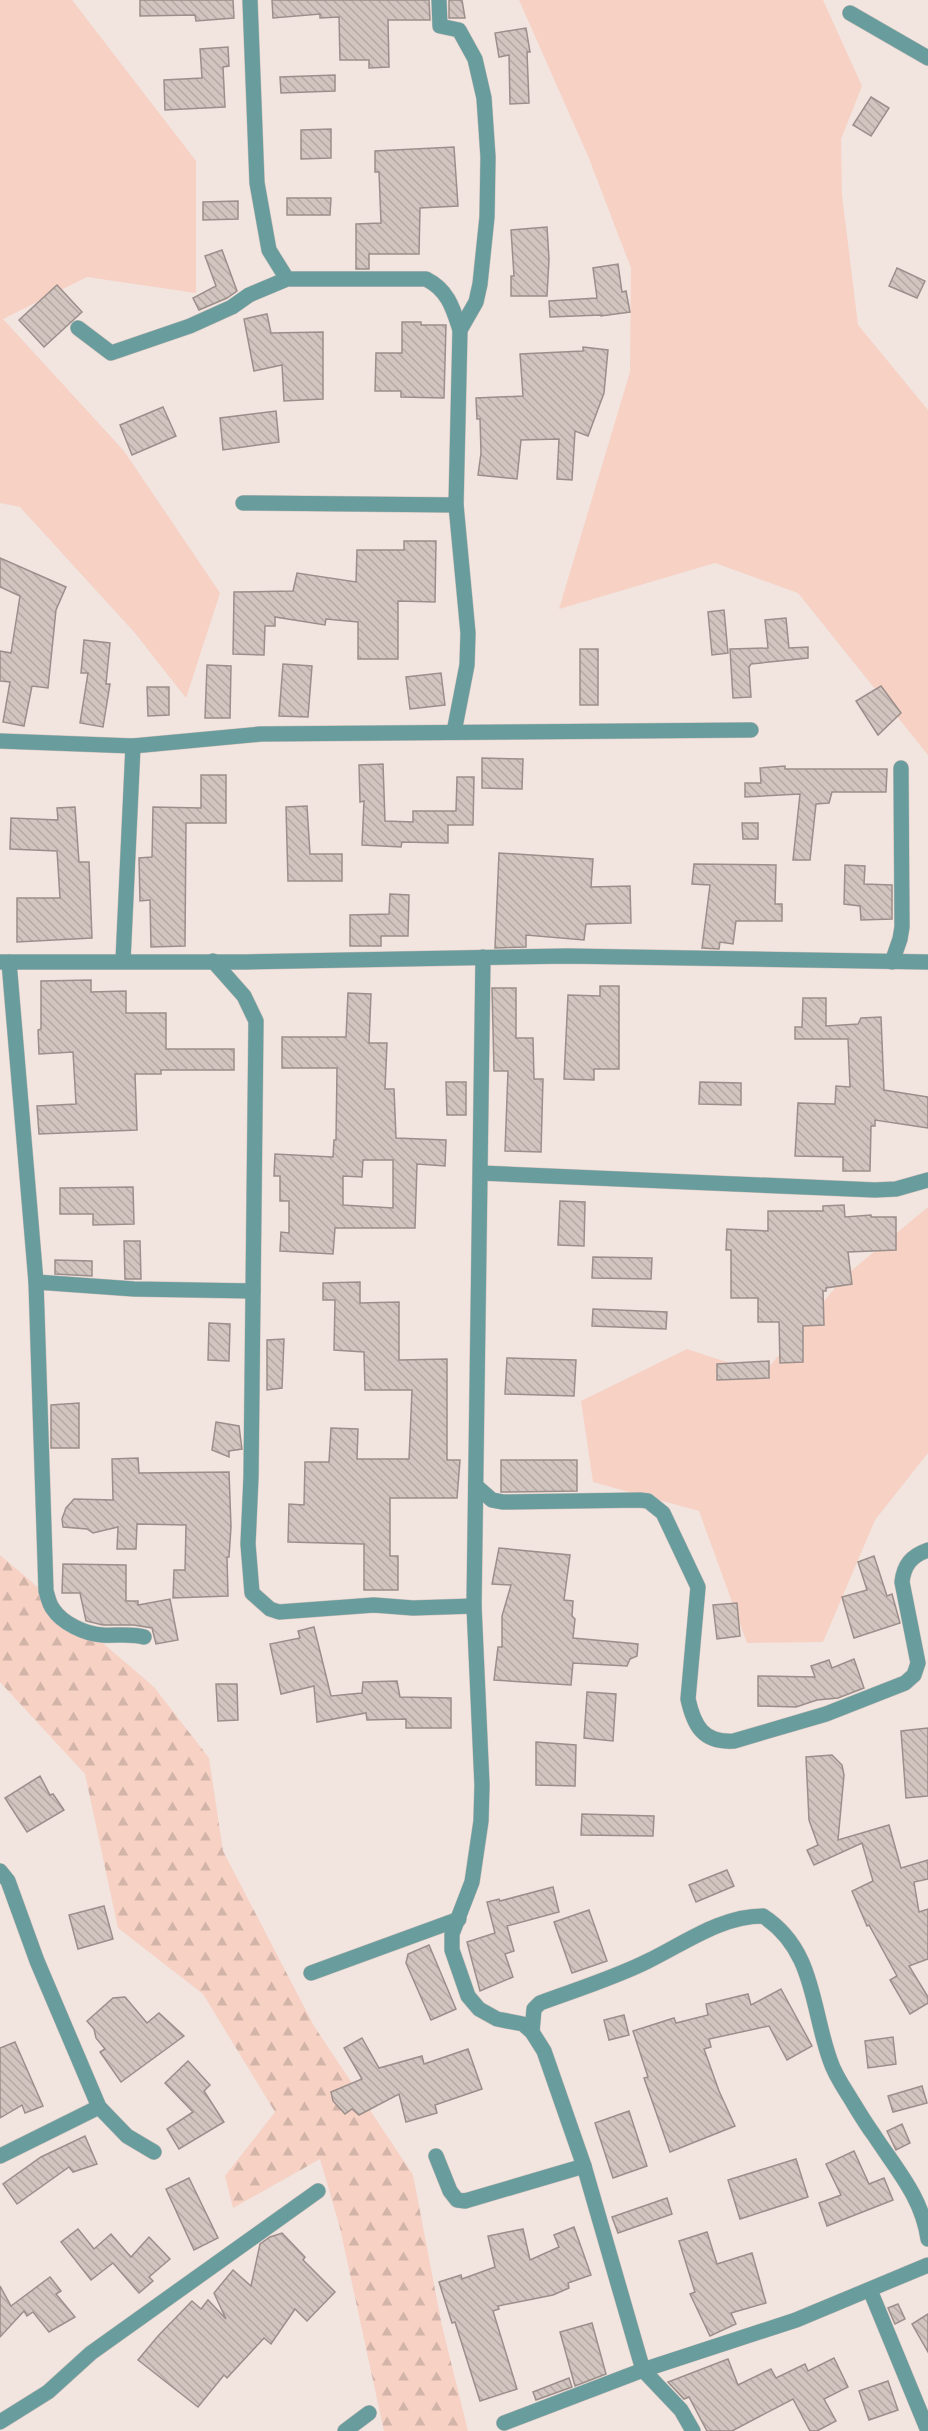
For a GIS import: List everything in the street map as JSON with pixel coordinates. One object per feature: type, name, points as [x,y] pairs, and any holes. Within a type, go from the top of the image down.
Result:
[{"type":"street","points":[[250,0],[257,183],[268,250],[287,279]]},
{"type":"street","points":[[440,0],[440,26],[459,30],[475,59],[483,98],[488,158],[487,217],[480,284],[476,302],[460,330]]},
{"type":"street","points":[[850,14],[928,58]]},
{"type":"street","points":[[78,328],[111,353],[190,326],[232,307],[249,295],[287,279],[426,279],[446,294],[453,307],[460,330],[456,506],[468,633],[467,665],[454,732]]},
{"type":"street","points":[[243,503],[456,506]]},
{"type":"street","points":[[0,741],[133,746],[261,734],[751,730]]},
{"type":"street","points":[[123,961],[133,746]]},
{"type":"street","points":[[892,962],[902,927],[901,768]]},
{"type":"street","points":[[144,1636],[99,1635],[65,1622],[52,1608],[46,1591],[36,1282],[4,962],[567,956],[928,962]]},
{"type":"street","points":[[483,957],[474,1606],[482,1785],[481,1821],[472,1882],[452,1934],[452,1950],[468,1996],[479,2009],[497,2019],[523,2024],[532,2032],[544,2051],[584,2166],[643,2370],[681,2410],[693,2431]]},
{"type":"street","points":[[213,961],[244,996],[256,1021],[252,1477],[248,1544],[252,1593],[270,1609],[279,1612],[374,1605],[413,1608],[474,1606]]},
{"type":"street","points":[[481,1173],[864,1190],[896,1189],[928,1180]]},
{"type":"street","points":[[36,1282],[134,1289],[253,1291]]},
{"type":"street","points":[[476,1486],[492,1500],[503,1502],[640,1500],[648,1501],[663,1513],[698,1587],[688,1699],[691,1713],[701,1731],[720,1742],[734,1741],[826,1714],[905,1683],[914,1675],[918,1663],[902,1582],[903,1570],[909,1560],[928,1550]]},
{"type":"street","points":[[0,1870],[8,1881],[37,1961],[99,2107],[127,2136],[154,2152]]},
{"type":"street","points":[[532,2032],[534,2009],[540,2004],[647,1962],[708,1930],[746,1916],[763,1916],[788,1937],[800,1954],[830,2061],[874,2137],[906,2179],[920,2210],[928,2239]]},
{"type":"street","points":[[311,1973],[459,1919]]},
{"type":"street","points":[[0,2156],[99,2107]]},
{"type":"street","points":[[436,2156],[450,2192],[457,2200],[465,2201],[584,2166]]},
{"type":"street","points":[[0,2422],[48,2392],[91,2353],[318,2191]]},
{"type":"street","points":[[504,2423],[643,2370],[796,2320],[870,2290],[924,2267],[928,2250]]},
{"type":"street","points":[[870,2290],[928,2431]]},
{"type":"street","points":[[345,2431],[369,2413]]},
{"type":"green space","points":[[0,0],[72,0],[196,161],[196,293],[87,277],[3,319],[124,451],[220,593],[186,698],[135,633],[20,507],[0,503]]},
{"type":"green space","points":[[519,0],[823,0],[862,86],[841,139],[842,195],[858,325],[928,410],[928,755],[798,593],[715,563],[559,609],[630,372],[631,268],[588,156]]},
{"type":"green space","points":[[928,1207],[928,1453],[875,1520],[823,1642],[747,1643],[699,1511],[593,1482],[581,1401],[687,1349],[763,1374],[845,1276]]},
{"type":"green space","points":[[0,1555],[154,1687],[209,1758],[223,1851],[314,2026],[413,2175],[442,2326],[468,2431],[384,2431],[340,2228],[320,2159],[233,2208],[225,2176],[275,2112],[203,1994],[118,1928],[85,1774],[0,1682]]},
{"type":"building","points":[[140,0],[233,0],[234,18],[196,21],[195,15],[140,16]]},
{"type":"building","points":[[272,0],[429,0],[430,20],[388,20],[389,67],[369,68],[369,60],[340,60],[339,17],[320,18],[320,14],[273,18]]},
{"type":"building","points":[[449,0],[462,0],[465,18],[449,18]]},
{"type":"building","points":[[526,28],[530,52],[527,52],[529,103],[510,104],[509,55],[499,57],[495,33]]},
{"type":"building","points":[[228,47],[229,66],[223,67],[225,107],[165,110],[164,80],[202,78],[200,49]]},
{"type":"building","points":[[335,75],[335,91],[281,93],[280,77]]},
{"type":"building","points":[[871,97],[889,108],[871,136],[853,125]]},
{"type":"building","points":[[331,129],[331,158],[301,159],[301,130]]},
{"type":"building","points":[[454,147],[458,206],[420,208],[419,254],[369,254],[369,269],[356,269],[356,224],[381,223],[379,172],[375,172],[375,151]]},
{"type":"building","points":[[287,198],[331,198],[330,215],[287,215]]},
{"type":"building","points":[[238,201],[238,219],[203,220],[203,202]]},
{"type":"building","points":[[547,227],[549,259],[547,296],[511,296],[511,276],[514,276],[511,230]]},
{"type":"building","points":[[222,250],[237,291],[199,310],[193,298],[216,286],[205,256]]},
{"type":"building","points":[[618,264],[622,292],[626,291],[630,312],[601,316],[550,317],[549,301],[597,298],[593,268]]},
{"type":"building","points":[[897,268],[925,281],[917,298],[889,286]]},
{"type":"building","points":[[57,285],[82,312],[44,347],[19,320]]},
{"type":"building","points":[[267,314],[271,333],[323,332],[323,399],[284,401],[282,365],[254,371],[244,319]]},
{"type":"building","points":[[402,322],[446,325],[444,398],[401,397],[401,391],[375,391],[376,353],[402,353]]},
{"type":"building","points":[[583,347],[608,350],[604,393],[588,436],[575,431],[572,480],[557,479],[559,439],[521,440],[517,479],[478,475],[481,453],[480,419],[477,419],[476,398],[523,396],[520,354],[583,351]]},
{"type":"building","points":[[163,407],[176,436],[132,455],[120,425]]},
{"type":"building","points":[[276,411],[279,442],[223,450],[220,418]]},
{"type":"building","points":[[404,541],[436,541],[435,602],[398,601],[398,659],[358,659],[358,622],[326,619],[325,625],[275,617],[275,626],[265,626],[264,655],[233,654],[234,592],[293,591],[297,573],[356,582],[357,550],[404,550]]},
{"type":"building","points":[[0,558],[66,587],[56,610],[48,688],[32,686],[24,726],[3,722],[10,682],[0,681],[0,651],[11,653],[20,596],[0,587]]},
{"type":"building","points":[[724,610],[728,653],[712,655],[708,612]]},
{"type":"building","points":[[786,618],[789,648],[808,647],[808,658],[751,664],[749,667],[751,697],[733,698],[730,649],[768,648],[765,620]]},
{"type":"building","points":[[84,640],[110,643],[106,684],[110,684],[103,727],[80,723],[88,673],[81,673]]},
{"type":"building","points":[[580,649],[598,649],[598,705],[580,705]]},
{"type":"building","points":[[283,664],[312,666],[308,717],[279,716]]},
{"type":"building","points":[[207,665],[231,666],[230,718],[205,718]]},
{"type":"building","points":[[441,673],[445,705],[410,709],[406,677]]},
{"type":"building","points":[[881,686],[901,713],[878,735],[856,701]]},
{"type":"building","points":[[147,687],[169,687],[169,715],[148,716]]},
{"type":"building","points":[[482,758],[523,759],[522,789],[482,788]]},
{"type":"building","points":[[383,764],[385,821],[413,822],[413,811],[456,811],[457,777],[474,777],[473,825],[448,825],[448,843],[402,842],[401,847],[362,845],[364,801],[360,802],[359,765]]},
{"type":"building","points":[[785,766],[785,769],[887,769],[886,792],[832,792],[829,803],[816,804],[810,860],[793,860],[800,794],[745,797],[745,783],[761,783],[760,768]]},
{"type":"building","points":[[201,775],[226,775],[226,823],[186,823],[185,946],[151,947],[150,900],[140,901],[139,858],[152,857],[153,807],[201,808]]},
{"type":"building","points":[[307,806],[310,854],[342,854],[342,881],[288,881],[286,807]]},
{"type":"building","points":[[75,807],[79,862],[89,862],[92,938],[17,942],[17,898],[60,898],[57,851],[10,849],[11,818],[58,820],[57,808]]},
{"type":"building","points":[[742,823],[758,823],[758,839],[743,839]]},
{"type":"building","points":[[499,853],[593,859],[591,887],[630,886],[631,923],[586,924],[584,940],[526,935],[526,947],[495,948]]},
{"type":"building","points":[[694,864],[776,865],[775,904],[782,904],[782,921],[736,921],[733,944],[720,942],[719,949],[702,948],[710,885],[692,884]]},
{"type":"building","points":[[845,865],[865,866],[864,884],[892,885],[892,919],[861,920],[860,906],[844,904]]},
{"type":"building","points":[[390,894],[409,895],[408,936],[381,936],[381,946],[350,946],[350,915],[389,914]]},
{"type":"building","points":[[91,980],[91,992],[126,991],[126,1013],[166,1013],[166,1049],[234,1049],[234,1070],[161,1070],[161,1074],[135,1074],[137,1130],[39,1134],[37,1106],[76,1104],[73,1052],[39,1054],[41,981]]},
{"type":"building","points":[[600,986],[619,986],[619,1069],[594,1069],[594,1080],[564,1079],[568,995],[600,996]]},
{"type":"building","points":[[492,988],[516,988],[516,1038],[533,1038],[534,1079],[543,1079],[541,1152],[505,1151],[508,1071],[494,1071]]},
{"type":"building","points":[[348,993],[371,994],[369,1043],[387,1043],[385,1089],[394,1089],[396,1138],[446,1140],[445,1166],[417,1164],[415,1228],[335,1228],[333,1254],[280,1251],[281,1232],[289,1233],[289,1201],[280,1201],[280,1176],[274,1176],[275,1154],[333,1157],[334,1140],[336,1140],[337,1068],[282,1068],[282,1037],[346,1037]],"holes":[[[363,1160],[393,1160],[393,1208],[343,1205],[343,1176],[362,1177]]]},
{"type":"building","points":[[803,998],[826,998],[826,1026],[858,1024],[861,1018],[881,1017],[884,1090],[928,1097],[928,1128],[875,1120],[875,1126],[871,1126],[870,1171],[843,1171],[843,1157],[795,1156],[798,1103],[835,1104],[836,1086],[850,1087],[848,1039],[795,1039],[795,1027],[802,1027]]},
{"type":"building","points":[[446,1082],[466,1082],[466,1115],[447,1115]]},
{"type":"building","points":[[700,1082],[741,1083],[741,1105],[699,1104]]},
{"type":"building","points":[[133,1187],[134,1224],[93,1225],[93,1214],[60,1214],[60,1188]]},
{"type":"building","points":[[560,1201],[585,1202],[584,1246],[558,1245]]},
{"type":"building","points":[[844,1205],[845,1217],[871,1215],[871,1217],[896,1217],[896,1250],[848,1252],[852,1284],[826,1288],[826,1291],[823,1291],[824,1325],[803,1326],[803,1362],[780,1363],[779,1322],[758,1322],[758,1298],[731,1298],[731,1250],[726,1250],[727,1229],[768,1231],[768,1211],[823,1211],[823,1206]]},
{"type":"building","points":[[124,1241],[140,1241],[141,1279],[125,1279]]},
{"type":"building","points":[[593,1257],[652,1258],[651,1279],[592,1278]]},
{"type":"building","points":[[55,1260],[92,1261],[92,1276],[55,1274]]},
{"type":"building","points":[[360,1282],[360,1303],[399,1302],[399,1360],[447,1359],[447,1460],[460,1460],[457,1498],[390,1498],[390,1556],[398,1556],[398,1590],[364,1590],[364,1544],[288,1542],[289,1504],[304,1505],[305,1462],[329,1462],[331,1428],[358,1429],[357,1459],[409,1459],[412,1390],[365,1390],[364,1352],[334,1350],[335,1300],[323,1300],[323,1283]]},
{"type":"building","points":[[593,1309],[667,1312],[666,1329],[592,1326]]},
{"type":"building","points":[[209,1323],[230,1324],[229,1361],[208,1360]]},
{"type":"building","points":[[284,1339],[282,1388],[267,1390],[267,1340]]},
{"type":"building","points":[[507,1358],[576,1360],[574,1396],[505,1394]]},
{"type":"building","points":[[769,1361],[769,1378],[717,1380],[717,1364]]},
{"type":"building","points":[[79,1403],[79,1448],[51,1448],[51,1405]]},
{"type":"building","points":[[216,1422],[239,1426],[242,1449],[229,1451],[229,1457],[212,1450]]},
{"type":"building","points":[[138,1458],[139,1473],[229,1472],[231,1527],[229,1557],[227,1557],[228,1596],[173,1598],[174,1570],[185,1570],[186,1525],[137,1524],[136,1549],[117,1549],[118,1527],[93,1533],[87,1529],[63,1527],[62,1519],[66,1508],[74,1499],[113,1500],[112,1459]]},
{"type":"building","points":[[501,1460],[577,1460],[577,1491],[501,1492]]},
{"type":"building","points":[[499,1548],[570,1555],[564,1600],[573,1601],[572,1616],[575,1619],[573,1638],[638,1644],[637,1656],[630,1659],[627,1666],[573,1663],[571,1685],[494,1680],[498,1647],[502,1647],[502,1616],[511,1585],[492,1584]]},
{"type":"building","points":[[874,1556],[887,1596],[892,1594],[900,1623],[854,1638],[842,1597],[867,1590],[858,1562]]},
{"type":"building","points":[[63,1564],[126,1565],[126,1601],[138,1601],[138,1605],[170,1599],[178,1640],[156,1644],[152,1628],[134,1625],[103,1625],[86,1621],[80,1593],[62,1593]]},
{"type":"building","points":[[737,1603],[740,1636],[717,1639],[713,1605]]},
{"type":"building","points":[[314,1627],[331,1696],[362,1693],[363,1682],[397,1681],[400,1697],[451,1698],[451,1728],[406,1728],[406,1719],[367,1720],[366,1713],[317,1722],[314,1686],[281,1694],[270,1644],[300,1638],[298,1631]]},
{"type":"building","points":[[854,1659],[864,1688],[838,1698],[817,1700],[796,1707],[758,1706],[758,1676],[815,1677],[811,1666],[829,1660],[832,1668]]},
{"type":"building","points":[[216,1684],[237,1684],[238,1720],[218,1721]]},
{"type":"building","points":[[587,1692],[616,1694],[613,1741],[584,1738]]},
{"type":"building","points":[[928,1728],[928,1796],[906,1798],[901,1731]]},
{"type":"building","points":[[536,1742],[576,1745],[575,1786],[536,1785]]},
{"type":"building","points":[[832,1755],[842,1765],[844,1775],[838,1840],[889,1825],[901,1868],[928,1860],[928,1879],[914,1882],[919,1912],[928,1909],[928,1959],[909,1966],[928,1997],[928,2003],[910,2014],[890,1980],[897,1976],[869,1925],[867,1926],[852,1891],[873,1881],[862,1843],[814,1865],[807,1850],[818,1845],[809,1820],[806,1757]]},
{"type":"building","points":[[40,1776],[50,1795],[53,1794],[64,1810],[27,1832],[5,1798]]},
{"type":"building","points":[[582,1814],[654,1816],[653,1836],[581,1835]]},
{"type":"building","points":[[727,1870],[734,1886],[696,1902],[689,1885]]},
{"type":"building","points":[[553,1887],[559,1912],[507,1926],[514,1951],[505,1954],[513,1977],[480,1991],[467,1942],[495,1933],[487,1902],[499,1899],[500,1901]]},
{"type":"building","points":[[104,1906],[113,1939],[78,1949],[69,1915]]},
{"type":"building","points":[[589,1910],[607,1961],[572,1973],[554,1922]]},
{"type":"building","points":[[429,1945],[456,2009],[431,2020],[406,1963],[408,1954]]},
{"type":"building","points":[[781,1989],[812,2046],[787,2060],[769,2026],[709,2039],[711,2047],[704,2049],[735,2126],[670,2152],[644,2078],[648,2077],[633,2031],[674,2018],[676,2023],[708,2015],[706,2004],[748,1994],[751,2005]]},
{"type":"building","points":[[125,1997],[147,2023],[159,2013],[184,2036],[121,2082],[100,2052],[105,2049],[87,2021],[113,1998]]},
{"type":"building","points":[[624,2015],[629,2035],[609,2040],[604,2020]]},
{"type":"building","points":[[893,2037],[896,2064],[868,2068],[865,2041]]},
{"type":"building","points":[[362,2038],[379,2068],[422,2056],[424,2064],[468,2049],[482,2089],[435,2105],[437,2113],[406,2122],[399,2094],[359,2115],[352,2109],[345,2114],[333,2101],[331,2092],[362,2079],[344,2048]]},
{"type":"building","points":[[15,2042],[43,2106],[25,2113],[22,2105],[0,2118],[0,2048]]},
{"type":"building","points":[[188,2061],[210,2085],[204,2091],[224,2122],[179,2149],[167,2129],[193,2112],[165,2083]]},
{"type":"building","points":[[922,2086],[927,2103],[893,2112],[888,2096]]},
{"type":"building","points":[[629,2111],[647,2166],[613,2178],[595,2123]]},
{"type":"building","points":[[902,2124],[910,2143],[896,2150],[887,2131]]},
{"type":"building","points":[[85,2136],[97,2164],[73,2172],[69,2167],[17,2204],[3,2184],[41,2157]]},
{"type":"building","points":[[854,2151],[869,2184],[884,2178],[893,2200],[827,2226],[819,2203],[841,2195],[826,2164]]},
{"type":"building","points":[[796,2159],[808,2197],[740,2219],[728,2180]]},
{"type":"building","points":[[189,2178],[218,2238],[194,2250],[166,2189]]},
{"type":"building","points":[[667,2198],[672,2214],[618,2233],[612,2217]]},
{"type":"building","points":[[574,2227],[591,2275],[568,2283],[569,2288],[553,2295],[498,2306],[499,2309],[493,2311],[517,2389],[480,2401],[455,2322],[452,2323],[439,2282],[461,2275],[462,2279],[495,2267],[488,2236],[523,2229],[530,2260],[559,2247],[554,2235]]},
{"type":"building","points":[[78,2229],[94,2249],[111,2234],[131,2257],[149,2237],[170,2259],[149,2277],[153,2281],[139,2293],[113,2263],[91,2280],[61,2242]]},
{"type":"building","points":[[707,2232],[717,2264],[752,2253],[766,2303],[731,2313],[736,2324],[710,2336],[690,2294],[695,2292],[679,2241]]},
{"type":"building","points":[[282,2233],[305,2257],[303,2260],[335,2292],[307,2321],[295,2309],[271,2344],[264,2338],[227,2378],[224,2375],[198,2407],[138,2360],[192,2301],[201,2309],[208,2300],[226,2319],[214,2293],[233,2270],[251,2286],[260,2244]]},
{"type":"building","points":[[50,2277],[61,2291],[56,2294],[75,2317],[49,2332],[33,2312],[27,2316],[24,2311],[0,2337],[0,2286],[11,2306]]},
{"type":"building","points":[[898,2304],[905,2319],[895,2324],[888,2308]]},
{"type":"building","points":[[928,2314],[928,2352],[912,2324]]},
{"type":"building","points":[[592,2323],[606,2374],[575,2386],[560,2332]]},
{"type":"building","points":[[834,2358],[848,2387],[824,2399],[836,2421],[817,2431],[810,2431],[793,2399],[732,2431],[707,2431],[689,2397],[684,2399],[668,2382],[728,2359],[738,2385],[771,2369],[776,2378],[805,2364],[808,2371]]},
{"type":"building","points":[[569,2378],[572,2387],[536,2400],[533,2392]]},
{"type":"building","points":[[888,2381],[898,2410],[869,2420],[859,2391]]}]
